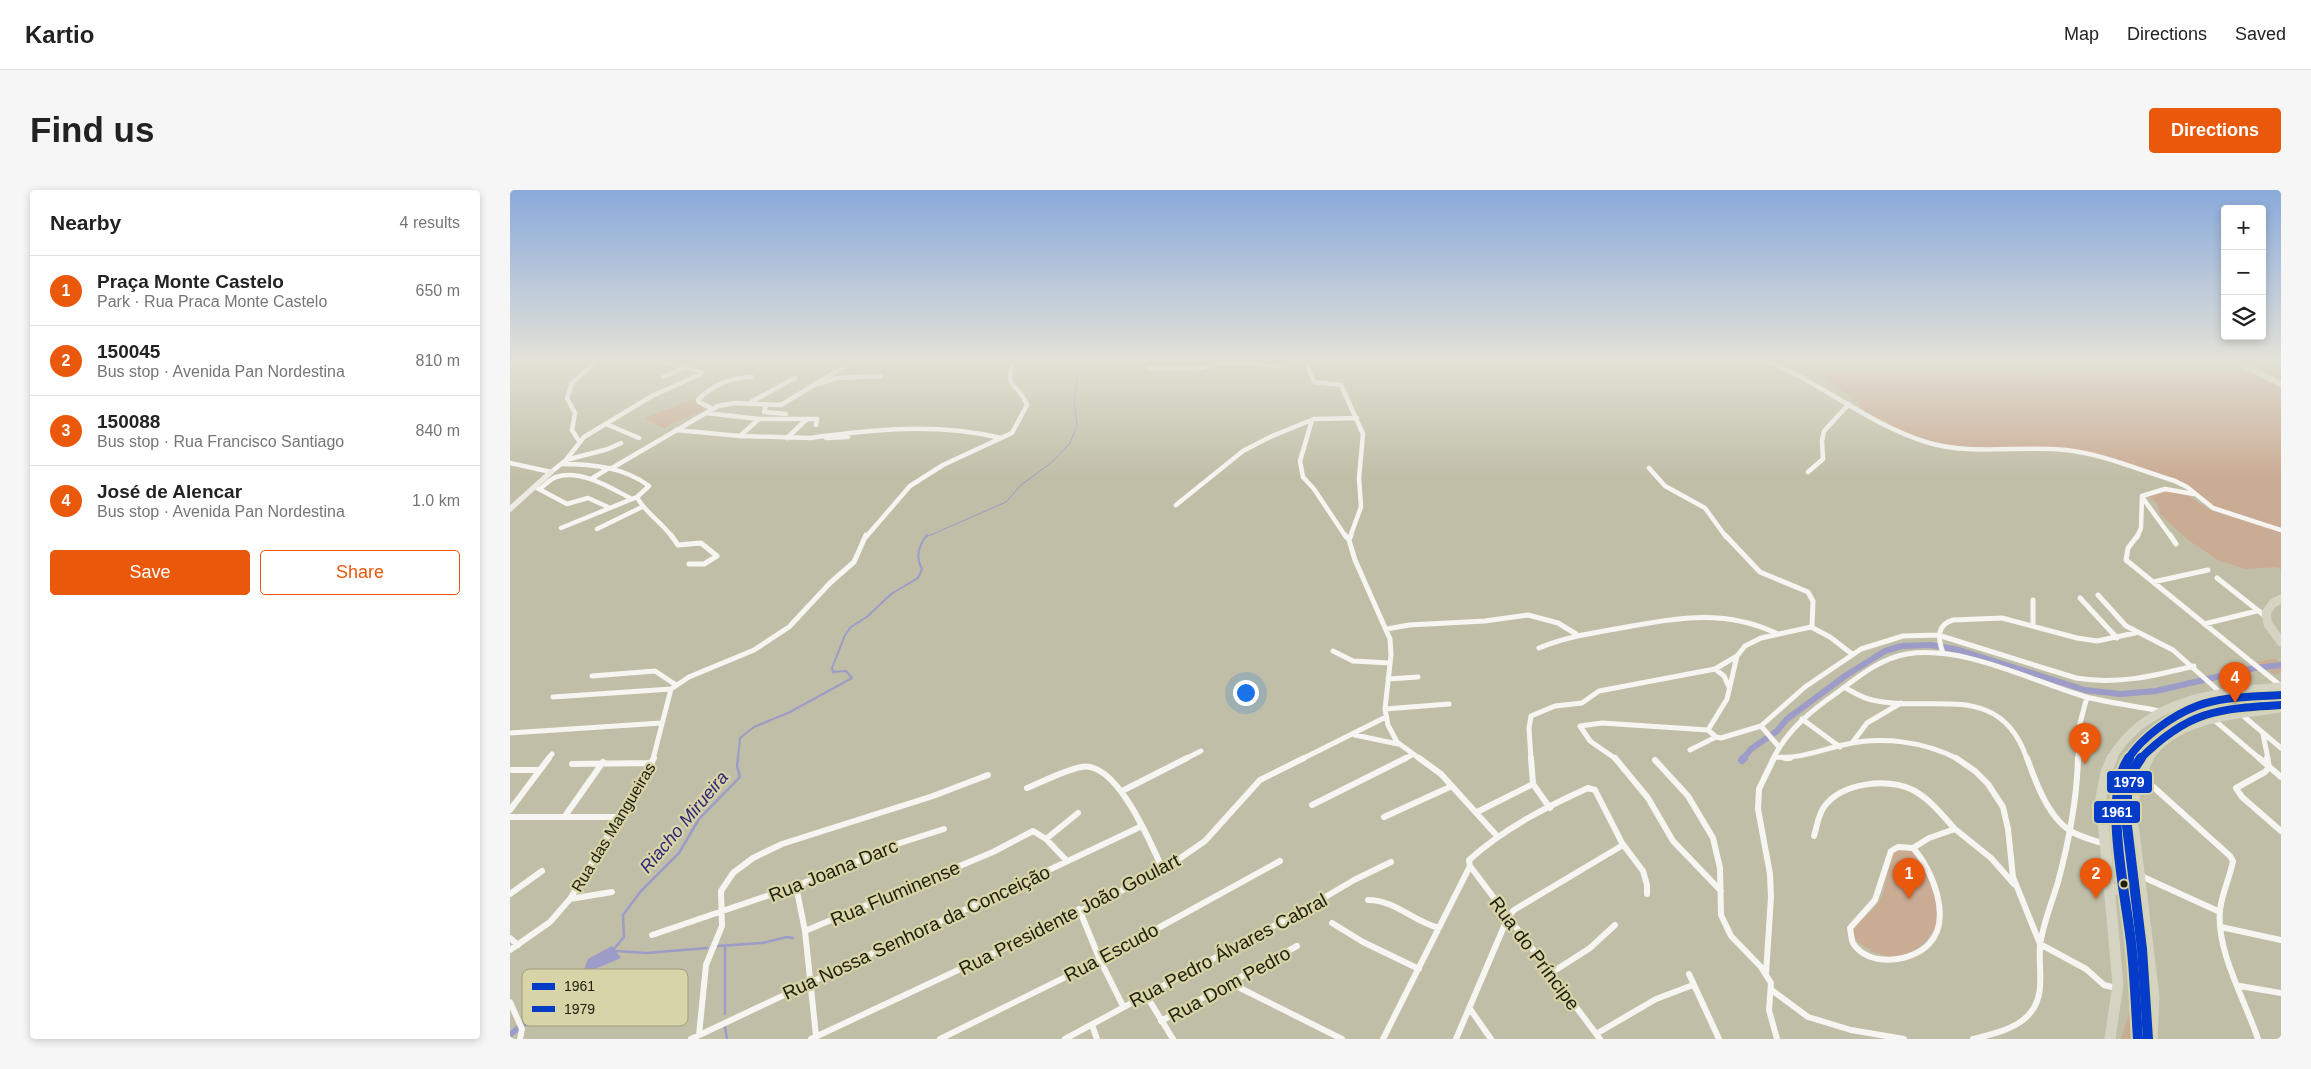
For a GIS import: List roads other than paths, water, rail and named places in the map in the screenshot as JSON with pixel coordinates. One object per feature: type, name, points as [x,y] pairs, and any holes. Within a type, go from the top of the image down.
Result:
[{"type":"highway","points":[[2281,599],[2261,613],[2281,642]]},
{"type":"highway","points":[[2110,1039],[2118,984],[2101,798],[2106,773],[2112,757],[2142,723],[2160,711],[2187,701],[2280,684]]},
{"type":"highway","points":[[2152,1039],[2154,997],[2132,815],[2139,773],[2150,756],[2168,738],[2191,726],[2212,719],[2281,703]]},
{"type":"highway","points":[[2107,870],[2123,878],[2138,875]]},
{"type":"highway","points":[[2109,889],[2124,890],[2142,903]]},
{"type":"street","points":[[568,400],[575,412],[572,430],[579,441]]},
{"type":"street","points":[[510,510],[537,488],[566,460],[579,441],[646,400]]},
{"type":"street","points":[[699,400],[699,402],[713,409]]},
{"type":"street","points":[[747,403],[757,400]]},
{"type":"street","points":[[591,479],[723,404],[782,405],[791,400]]},
{"type":"street","points":[[553,698],[674,687],[697,674],[754,650],[789,627],[830,583],[854,562],[867,534],[910,486],[937,468],[1015,430],[1027,405],[1026,400]]},
{"type":"street","points":[[1348,400],[1357,418],[1364,442],[1359,478],[1361,507],[1349,540]]},
{"type":"street","points":[[1841,400],[1893,429],[1928,442],[1958,448],[2080,452],[2175,481],[2186,486],[2213,508],[2281,530]]},
{"type":"street","points":[[1808,472],[1823,459],[1822,443],[1825,428],[1839,417],[1849,404]]},
{"type":"street","points":[[766,405],[764,412],[786,414]]},
{"type":"street","points":[[706,413],[759,419],[818,420],[816,425]]},
{"type":"street","points":[[1176,505],[1243,451],[1270,437],[1312,420],[1357,418]]},
{"type":"street","points":[[740,436],[759,419]]},
{"type":"street","points":[[787,438],[807,419]]},
{"type":"street","points":[[1312,420],[1300,461],[1303,477],[1318,494],[1338,527],[1349,540],[1355,560],[1387,628],[1391,645],[1385,709],[1391,733],[1412,755],[1433,768],[1452,786],[1498,837]]},
{"type":"street","points":[[606,424],[638,438]]},
{"type":"street","points":[[810,438],[862,430],[941,429],[970,431],[1001,438]]},
{"type":"street","points":[[676,430],[787,438],[848,437]]},
{"type":"street","points":[[566,460],[608,449],[621,443]]},
{"type":"street","points":[[510,463],[552,472]]},
{"type":"street","points":[[561,528],[630,498],[637,497],[649,488],[648,484],[611,468],[562,464]]},
{"type":"street","points":[[1649,468],[1665,486],[1680,496],[1705,508],[1725,536],[1760,572],[1808,592],[1813,601],[1812,627]]},
{"type":"street","points":[[537,488],[558,477],[591,479],[630,498]]},
{"type":"street","points":[[537,488],[567,504],[580,498],[588,497],[608,507]]},
{"type":"street","points":[[2194,494],[2166,489],[2152,491],[2142,497],[2140,502],[2142,527],[2140,533],[2130,542],[2125,556],[2132,566],[2280,684]]},
{"type":"street","points":[[637,497],[642,507],[662,523],[680,546],[701,543],[717,556],[706,563],[694,566],[689,564]]},
{"type":"street","points":[[2142,497],[2176,544]]},
{"type":"street","points":[[598,529],[642,507]]},
{"type":"street","points":[[2153,582],[2208,570]]},
{"type":"street","points":[[2217,578],[2261,613]]},
{"type":"street","points":[[2098,595],[2115,616],[2135,633],[2164,644],[2194,666],[2222,694]]},
{"type":"street","points":[[2080,598],[2117,638]]},
{"type":"street","points":[[2033,600],[2034,625]]},
{"type":"street","points":[[2204,624],[2261,613]]},
{"type":"street","points":[[1387,628],[1409,624],[1485,621],[1528,615],[1558,623],[1576,634]]},
{"type":"street","points":[[1540,648],[1576,634],[1676,618],[1701,617],[1750,623],[1778,634]]},
{"type":"street","points":[[1942,649],[1938,635],[1946,621],[1953,620],[2002,618],[2077,638],[2097,641],[2135,633]]},
{"type":"street","points":[[1550,808],[1533,784],[1529,728],[1531,716],[1555,706],[1582,703],[1599,691],[1715,669],[1737,656],[1745,646],[1754,640],[1812,627],[1852,654]]},
{"type":"street","points":[[1690,750],[1716,737],[1727,737],[1761,726],[1805,686],[1852,654],[1887,640],[1904,636],[1938,635],[2076,678],[2095,682],[2139,680],[2194,666]]},
{"type":"street","points":[[1766,974],[1771,897],[1770,874],[1758,809],[1759,789],[1776,757],[1779,747],[1802,719],[1844,686],[1867,671],[1894,658],[1942,649],[2088,697],[2160,711]]},
{"type":"street","points":[[1333,651],[1352,662],[1364,664],[1390,663]]},
{"type":"street","points":[[1708,730],[1722,708],[1737,656]]},
{"type":"street","points":[[1715,669],[1724,676],[1729,687]]},
{"type":"street","points":[[592,676],[655,671],[674,687]]},
{"type":"street","points":[[1388,679],[1418,677]]},
{"type":"street","points":[[1844,686],[1871,700],[1961,704],[1979,708],[2006,723],[2024,744],[2035,780],[2043,795],[2069,831],[2104,844]]},
{"type":"street","name":"Rua das Mangueiras","points":[[510,950],[550,922],[570,899],[617,817],[652,763],[659,741],[661,723],[674,687]]},
{"type":"street","points":[[1974,1039],[2000,1031],[2025,1018],[2039,999],[2040,944],[2049,916],[2075,806],[2078,722],[2088,697]]},
{"type":"street","points":[[1852,743],[1860,730],[1872,719],[1904,702]]},
{"type":"street","points":[[1385,709],[1449,704]]},
{"type":"street","points":[[2240,714],[2281,748]]},
{"type":"street","name":"Rua Presidente João Goulart","points":[[814,1038],[1003,949],[1163,870],[1205,841],[1260,780],[1386,717]]},
{"type":"street","points":[[1802,719],[1840,747]]},
{"type":"street","points":[[2212,719],[2281,777]]},
{"type":"street","points":[[510,733],[661,723]]},
{"type":"street","points":[[1716,737],[1708,730],[1691,732],[1619,724],[1582,724],[1580,726],[1583,735],[1614,757],[1651,803],[1671,839],[1682,852],[1710,876],[1721,890]]},
{"type":"street","points":[[1761,726],[1779,747]]},
{"type":"street","points":[[1354,734],[1401,745]]},
{"type":"street","points":[[2263,734],[2269,767]]},
{"type":"street","points":[[1776,757],[1799,758],[1852,743],[1889,741],[1930,746],[1948,752],[1976,770],[1998,796],[2006,814],[2010,833],[2010,860],[2015,886],[2040,944],[2088,970],[2104,985],[2110,988],[2118,984]]},
{"type":"street","points":[[1122,791],[1200,751]]},
{"type":"street","points":[[510,810],[552,754]]},
{"type":"street","points":[[1312,805],[1412,755]]},
{"type":"street","points":[[1655,760],[1680,786],[1712,836],[1720,867],[1721,890],[1719,907],[1723,921],[1730,934],[1766,974],[1773,991],[1795,1009],[1816,1019],[1851,1030],[1904,1039]]},
{"type":"street","points":[[572,764],[603,762],[652,763]]},
{"type":"street","points":[[565,816],[603,762]]},
{"type":"street","points":[[1027,788],[1087,766],[1092,766],[1111,778],[1122,791],[1142,826],[1163,870]]},
{"type":"street","points":[[2269,767],[2264,772],[2236,788],[2242,798],[2281,831]]},
{"type":"street","points":[[510,770],[540,770]]},
{"type":"street","points":[[2139,773],[2230,856],[2233,862],[2220,912],[2221,927],[2224,946],[2258,1039]]},
{"type":"street","points":[[699,1035],[706,965],[722,926],[721,891],[733,873],[753,858],[782,844],[933,796],[988,775]]},
{"type":"street","points":[[1477,812],[1533,784]]},
{"type":"street","points":[[1814,836],[1823,808],[1830,801],[1852,790],[1889,784],[1912,790],[1928,801],[1955,829],[1991,858],[2015,886]]},
{"type":"street","points":[[1384,817],[1452,786]]},
{"type":"street","points":[[1383,1039],[1470,866],[1469,862],[1472,857],[1498,837],[1550,808],[1588,788],[1595,790],[1623,845],[1644,871],[1647,880],[1647,894]]},
{"type":"street","points":[[1067,862],[1046,839],[1078,813]]},
{"type":"street","points":[[510,817],[617,817]]},
{"type":"street","name":"Rua Nossa Senhora da Conceição","points":[[691,1039],[730,1018],[811,984],[1142,826]]},
{"type":"street","name":"Rua Joana Darc","points":[[652,934],[796,886],[858,861],[875,851],[944,829]]},
{"type":"street","points":[[1913,848],[1922,857],[1934,879],[1941,911],[1941,921],[1934,939],[1923,950],[1901,960],[1873,958],[1864,954],[1852,941],[1849,934],[1850,928],[1875,900],[1891,851],[1898,847],[1913,848],[1929,838],[1955,829]]},
{"type":"street","name":"Rua Fluminense","points":[[805,931],[984,855],[1030,833],[1036,831],[1046,839]]},
{"type":"street","points":[[1456,1039],[1508,917],[1514,910],[1623,845]]},
{"type":"street","name":"Rua Escudo","points":[[940,1039],[1100,960],[1240,885],[1280,861]]},
{"type":"street","name":"Rua Pedro Álvares Cabral","points":[[1065,1039],[1305,909],[1354,880],[1391,862]]},
{"type":"street","name":"Rua do Príncipe","points":[[1470,866],[1598,1036]]},
{"type":"street","points":[[510,894],[542,871]]},
{"type":"street","points":[[2138,875],[2220,912]]},
{"type":"street","points":[[796,886],[805,931],[811,984],[814,1038]]},
{"type":"street","points":[[570,899],[612,892]]},
{"type":"street","points":[[1368,900],[1382,900],[1421,923],[1439,928]]},
{"type":"street","points":[[1079,910],[1100,960],[1123,1006]]},
{"type":"street","points":[[1332,923],[1363,942],[1419,970]]},
{"type":"street","points":[[1551,973],[1590,948],[1615,925]]},
{"type":"street","points":[[2221,927],[2281,940]]},
{"type":"street","points":[[510,938],[518,945]]},
{"type":"street","name":"Rua Dom Pedro","points":[[1161,1021],[1297,946]]},
{"type":"street","points":[[1688,974],[1719,1039]]},
{"type":"street","points":[[1230,984],[1342,1039]]},
{"type":"street","points":[[1598,1036],[1667,992],[1693,985]]},
{"type":"street","points":[[2240,986],[2281,993]]},
{"type":"street","points":[[1773,991],[1769,1005],[1777,1039]]},
{"type":"street","points":[[1146,995],[1173,1039]]},
{"type":"street","points":[[510,1002],[518,1018],[521,1037]]},
{"type":"street","points":[[1470,1009],[1491,1039]]},
{"type":"street","points":[[1092,1025],[1097,1039]]},
{"type":"water","points":[[612,946],[621,958],[595,969],[584,969],[588,959]]},
{"type":"water","points":[[522,1022],[522,1026],[526,1026],[510,1038],[510,1031]]},
{"type":"waterway","name":"Riacho Mirueira","points":[[926,537],[1006,502],[1021,485],[1052,462],[1070,443],[1077,425],[1074,400]]},
{"type":"waterway","name":"Riacho Mirueira","points":[[738,759],[740,738],[754,727],[790,712],[852,678],[846,671],[833,672],[832,668],[845,635],[851,627],[868,616],[891,594],[918,578],[922,569],[918,556],[919,551],[927,535]]},
{"type":"waterway","points":[[1743,759],[1751,749],[1777,731],[1787,719],[1845,676],[1885,651],[1902,646],[1931,645],[1959,650],[2085,690],[2120,694],[2156,691],[2255,668],[2281,665]]},
{"type":"waterway","name":"Riacho Mirueira","points":[[613,950],[624,937],[623,915],[641,891],[679,853],[699,819],[740,777],[737,766],[738,758]]},
{"type":"waterway","points":[[718,946],[762,943],[787,937],[793,938]]},
{"type":"waterway","points":[[725,946],[725,1014]]},
{"type":"waterway","points":[[615,951],[647,953],[707,948]]},
{"type":"waterway","points":[[725,1027],[727,1039]]},
{"type":"place","name":"José de Alencar","points":[[2235,703]]},
{"type":"place","name":"150088","points":[[2085,764]]},
{"type":"place","name":"Praça Monte Castelo","points":[[1909,899]]},
{"type":"place","name":"150045","points":[[2096,899]]}]
